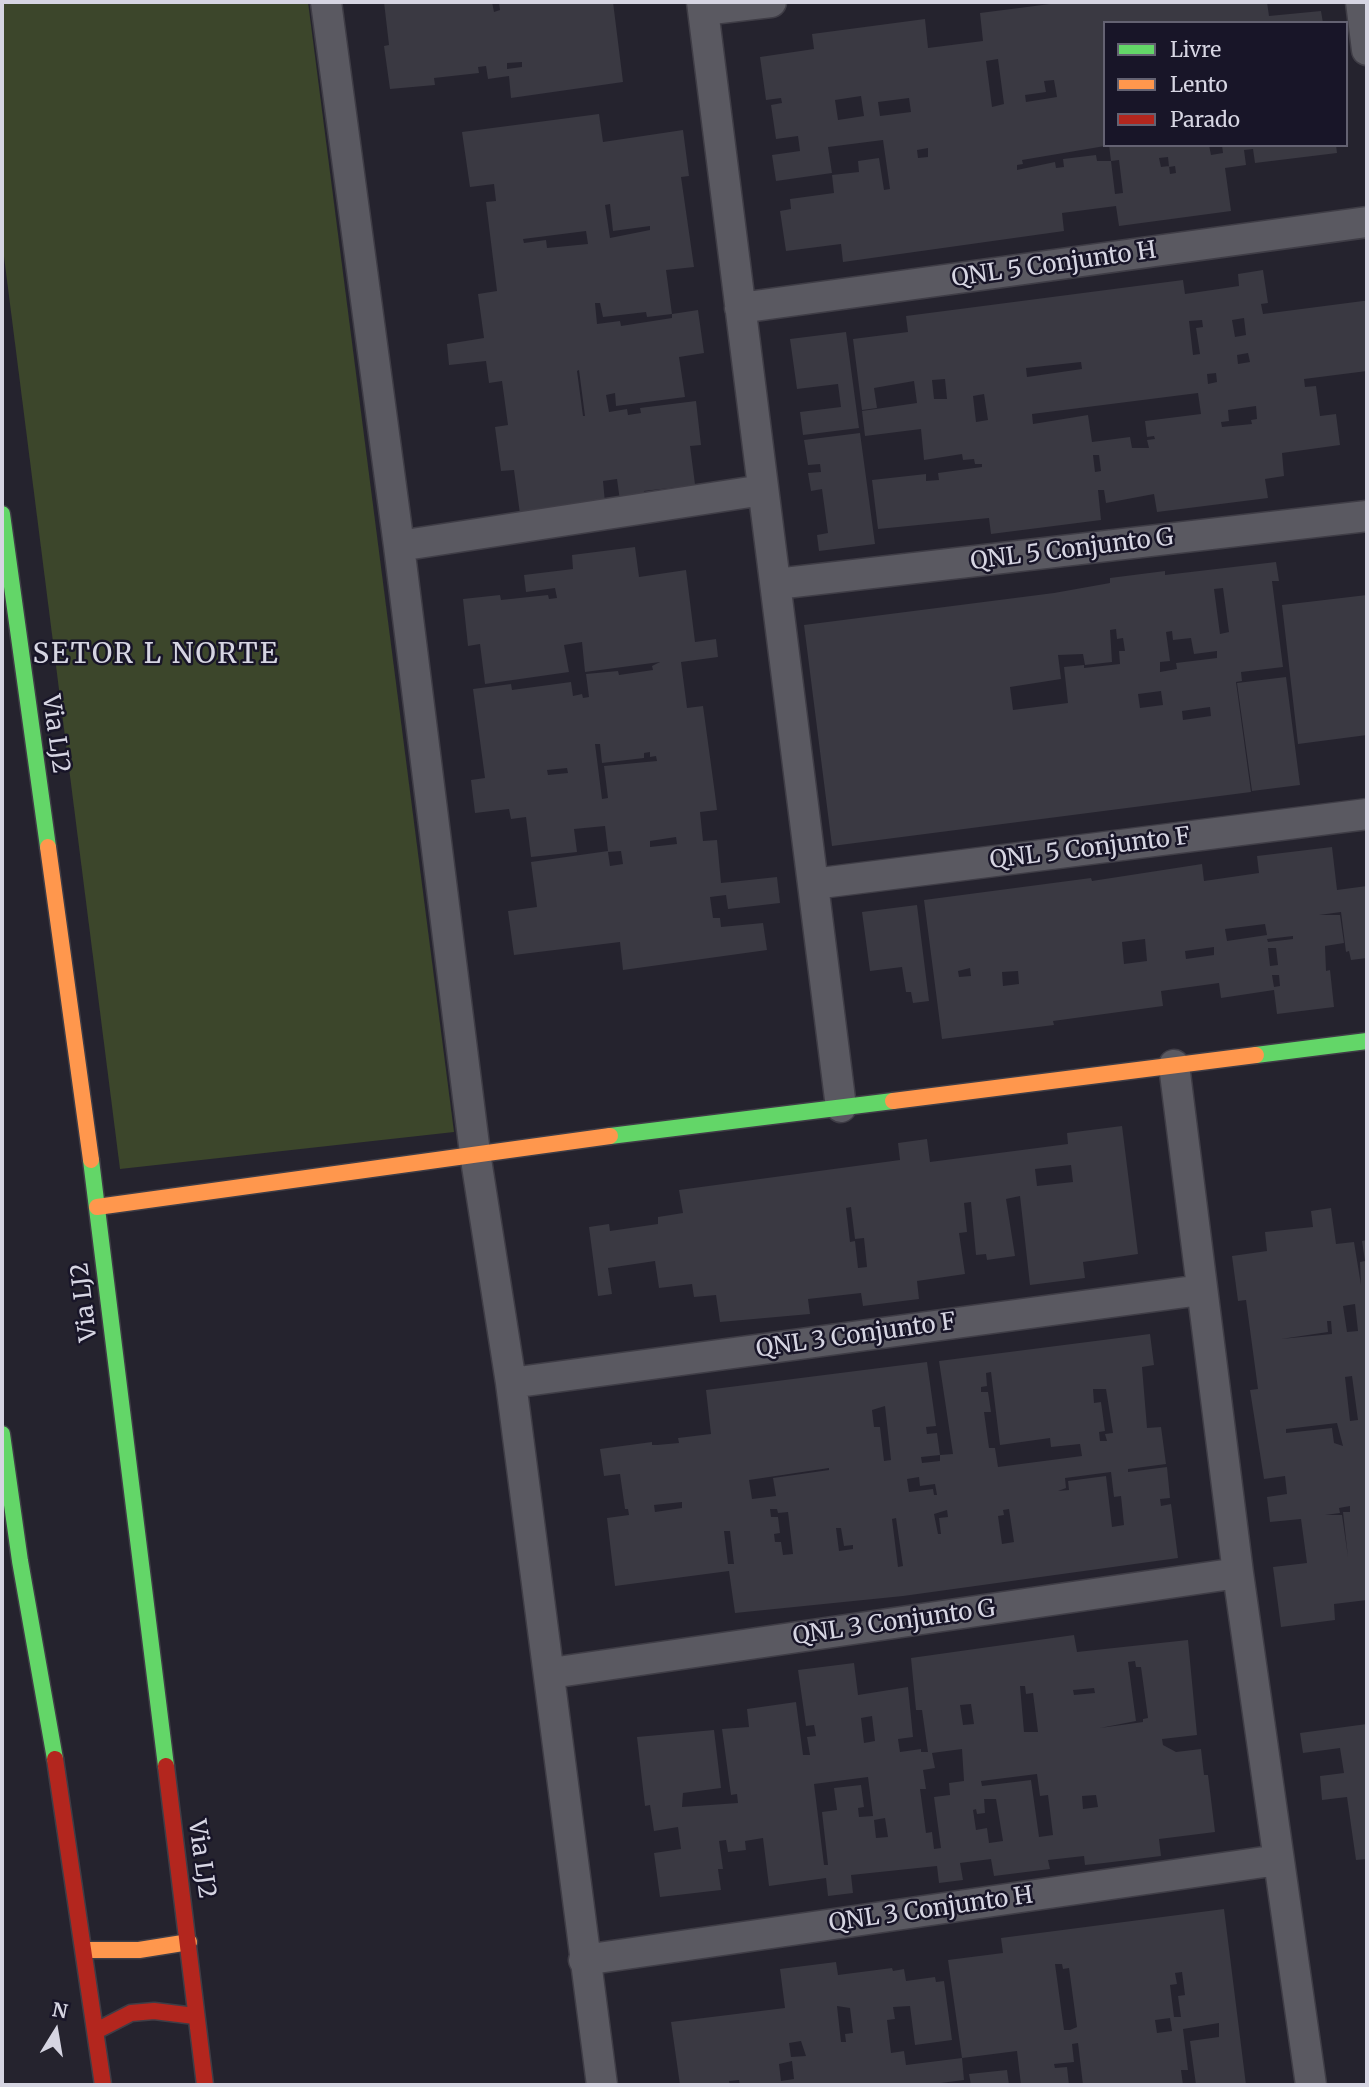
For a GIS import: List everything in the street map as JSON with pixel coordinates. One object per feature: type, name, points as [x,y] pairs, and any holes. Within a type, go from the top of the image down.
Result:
[{"type":"main road","name":"Via LJ2","points":[[2,514],[97,1206],[135,1535],[189,1942],[195,2016],[205,2085]]},
{"type":"main road","points":[[97,1206],[475,1153],[1367,1041]]},
{"type":"main road","points":[[2,1434],[103,2085]]},
{"type":"main road","points":[[84,1950],[139,1950],[189,1942]]},
{"type":"main road","points":[[96,2031],[131,2013],[154,2011],[195,2016]]},
{"type":"street","points":[[326,2],[399,546],[475,1153],[511,1383],[551,1674],[584,1960],[602,2085]]},
{"type":"street","points":[[771,2],[702,6],[841,1107]]},
{"type":"street","points":[[1361,2],[1367,50]]},
{"type":"street","name":"QNL 5 Conjunto H","points":[[740,308],[1367,222]]},
{"type":"street","points":[[399,546],[763,490]]},
{"type":"street","name":"QNL 5 Conjunto G","points":[[776,584],[1367,516]]},
{"type":"street","name":"QNL 5 Conjunto F","points":[[813,884],[1367,814]]},
{"type":"street","points":[[1174,1065],[1238,1573],[1311,2085]]},
{"type":"street","name":"QNL 3 Conjunto F","points":[[511,1383],[1201,1290]]},
{"type":"street","name":"QNL 3 Conjunto G","points":[[551,1674],[1238,1573]]},
{"type":"street","name":"QNL 3 Conjunto H","points":[[584,1960],[1278,1860]]},
{"type":"green space","points":[[2,2],[308,2],[454,1132],[120,1169],[2,241]]},
{"type":"building","points":[[384,2],[492,2],[494,12],[500,10],[499,2],[613,2],[623,82],[511,98],[509,76],[488,79],[486,66],[478,67],[479,73],[434,78],[435,85],[390,89],[384,46],[389,45]],"holes":[[[522,62],[522,67],[507,69],[507,63]]]},
{"type":"building","points":[[1066,2],[1267,2],[1269,16],[1321,11],[1323,21],[1103,21],[1103,146],[1022,160],[1023,164],[1017,165],[1017,170],[1055,162],[1056,168],[1064,167],[1063,159],[1096,155],[1097,161],[1111,161],[1109,147],[1209,147],[1211,155],[1223,153],[1222,147],[1336,147],[1337,153],[1255,163],[1253,149],[1244,150],[1246,165],[1225,168],[1231,211],[1119,226],[1116,206],[1062,213],[1064,231],[843,262],[841,244],[786,251],[780,211],[791,209],[790,199],[834,193],[832,175],[859,172],[858,161],[879,158],[884,190],[890,189],[883,140],[828,147],[832,173],[776,181],[772,155],[800,151],[798,136],[776,139],[771,105],[782,103],[781,98],[766,100],[760,57],[814,49],[812,34],[925,19],[928,48],[983,41],[980,13]],"holes":[[[998,59],[1004,104],[992,107],[986,61]],[[1054,80],[1057,97],[1026,102],[1025,95],[1046,92],[1044,81]],[[861,96],[864,116],[838,120],[835,100]],[[909,98],[911,112],[880,116],[878,102]],[[928,148],[928,157],[918,158],[917,150]],[[1168,157],[1169,166],[1161,167],[1159,158]],[[1119,160],[1123,193],[1115,194],[1111,161]],[[1175,166],[1176,173],[1170,174],[1169,167]]]},
{"type":"building","points":[[599,114],[603,142],[683,130],[689,176],[681,177],[694,267],[666,270],[672,314],[698,310],[704,353],[679,357],[685,397],[616,406],[615,393],[606,395],[609,412],[627,409],[628,415],[641,413],[640,408],[696,401],[701,445],[690,446],[696,492],[679,494],[678,487],[644,491],[644,498],[620,501],[617,479],[603,481],[605,503],[520,514],[514,470],[501,471],[495,427],[508,425],[502,381],[489,383],[486,361],[449,365],[447,344],[484,338],[478,294],[497,291],[486,202],[496,201],[494,184],[470,187],[462,132]],"holes":[[[610,204],[613,231],[650,226],[650,230],[610,238],[605,205]],[[586,231],[588,244],[547,248],[546,240],[524,243],[523,239]],[[595,303],[600,303],[603,317],[646,312],[647,317],[672,314],[672,318],[621,326],[620,321],[597,324]],[[579,370],[585,416],[583,416]]]},
{"type":"building","points":[[1263,270],[1268,303],[1261,304],[1263,314],[1367,301],[1367,371],[1304,379],[1305,387],[1316,386],[1320,416],[1336,414],[1340,445],[1282,453],[1284,476],[1265,479],[1268,498],[1157,512],[1154,494],[1106,503],[1104,490],[1098,490],[1101,520],[991,534],[989,518],[878,529],[872,480],[926,474],[926,481],[939,480],[938,473],[982,467],[982,464],[975,464],[974,459],[963,460],[962,454],[924,460],[921,429],[865,436],[862,411],[917,403],[914,381],[874,388],[877,408],[862,410],[853,339],[908,332],[906,316],[1183,280],[1185,294],[1239,286],[1238,274]],"holes":[[[1244,318],[1246,335],[1235,337],[1232,320]],[[1202,320],[1203,327],[1196,328],[1200,354],[1193,355],[1189,321]],[[1248,353],[1250,362],[1238,364],[1237,355]],[[1081,362],[1082,369],[1027,377],[1026,368]],[[1216,373],[1217,382],[1208,384],[1207,374]],[[945,379],[947,399],[934,399],[932,380]],[[1198,393],[1201,414],[1145,421],[1147,437],[1154,436],[1155,439],[1147,440],[1149,448],[1132,448],[1130,437],[1092,442],[1088,415],[1033,424],[1032,414]],[[984,394],[988,420],[976,422],[973,396]],[[1256,406],[1257,419],[1251,420],[1252,424],[1222,427],[1221,422],[1229,421],[1228,410]],[[1093,455],[1099,455],[1101,471],[1095,472]]]},
{"type":"building","points":[[846,332],[859,428],[803,435],[800,412],[841,407],[838,384],[797,389],[790,339]]},
{"type":"building","points":[[860,433],[875,544],[819,551],[817,535],[828,533],[822,489],[811,491],[808,473],[821,472],[820,464],[808,465],[804,440]]},
{"type":"building","points":[[635,547],[639,577],[686,570],[695,642],[716,639],[718,657],[681,662],[687,708],[703,706],[717,810],[700,812],[703,841],[717,840],[721,883],[777,877],[780,903],[728,909],[726,895],[710,897],[713,918],[720,918],[721,927],[763,923],[767,950],[623,970],[620,942],[514,955],[508,911],[537,907],[531,862],[608,851],[605,826],[574,829],[577,852],[531,857],[526,817],[511,819],[509,809],[475,813],[471,780],[485,778],[473,689],[511,684],[512,690],[571,682],[573,696],[582,694],[583,698],[589,697],[586,674],[618,671],[619,675],[653,670],[652,666],[660,662],[585,672],[582,642],[564,645],[569,672],[485,684],[480,644],[468,646],[463,599],[500,595],[501,600],[548,595],[549,599],[557,598],[555,588],[526,592],[524,575],[573,569],[572,555]],"holes":[[[595,744],[600,744],[602,763],[644,758],[644,753],[650,752],[650,757],[656,756],[657,761],[604,766],[608,798],[602,799]],[[567,768],[568,773],[548,775],[547,770]],[[676,837],[677,844],[650,847],[650,841]],[[621,851],[623,864],[610,866],[608,852]]]},
{"type":"building","points":[[1276,562],[1279,581],[1272,581],[1283,667],[1241,672],[1242,681],[1236,682],[1251,792],[832,846],[804,625],[1054,593],[1110,583],[1110,578],[1165,571],[1165,575]],"holes":[[[1223,588],[1229,632],[1220,634],[1214,589]],[[1116,629],[1117,639],[1123,638],[1125,651],[1119,651],[1120,664],[1064,667],[1068,703],[1013,710],[1010,687],[1061,679],[1058,655],[1083,654],[1085,665],[1112,662],[1110,630]],[[1172,631],[1173,640],[1191,638],[1194,654],[1217,651],[1217,658],[1176,663],[1177,669],[1160,672],[1160,662],[1170,661],[1166,632]],[[1161,691],[1163,705],[1140,708],[1138,694]],[[1210,707],[1211,716],[1183,720],[1182,711]]]},
{"type":"building","points":[[1367,595],[1367,735],[1298,744],[1282,605]]},
{"type":"building","points":[[1286,677],[1300,785],[1252,791],[1237,683]]},
{"type":"building","points":[[1332,847],[1337,890],[1367,886],[1367,958],[1351,960],[1349,951],[1346,952],[1341,912],[1319,915],[1340,915],[1344,943],[1325,946],[1326,971],[1330,970],[1334,1007],[1277,1014],[1274,990],[1221,998],[1219,983],[1161,991],[1163,1006],[1053,1021],[1054,1025],[942,1039],[924,900],[1091,878],[1092,881],[1202,864],[1204,881],[1259,873],[1257,856]],"holes":[[[1265,924],[1267,935],[1227,941],[1225,929]],[[1293,936],[1293,939],[1268,942],[1267,939]],[[1145,939],[1147,961],[1124,964],[1122,942]],[[1214,947],[1214,955],[1186,959],[1185,951]],[[1268,948],[1276,948],[1278,965],[1270,966]],[[970,968],[971,976],[959,977],[958,971]],[[1018,971],[1019,984],[1003,986],[1002,972]],[[1272,975],[1279,975],[1280,986],[1274,987]]]},
{"type":"building","points":[[917,905],[929,1001],[913,1003],[911,992],[906,992],[902,967],[870,971],[862,912]]},
{"type":"building","points":[[1122,1126],[1138,1254],[1083,1262],[1085,1278],[1030,1285],[1020,1196],[1006,1199],[1015,1256],[987,1260],[986,1254],[976,1255],[971,1202],[964,1203],[967,1232],[959,1233],[965,1274],[917,1281],[919,1299],[863,1306],[861,1293],[808,1299],[810,1314],[720,1322],[716,1295],[694,1297],[692,1284],[659,1288],[655,1261],[608,1268],[612,1294],[598,1296],[589,1227],[609,1224],[610,1231],[658,1224],[658,1217],[683,1213],[679,1190],[900,1160],[898,1143],[927,1139],[930,1162],[1068,1144],[1067,1133]],"holes":[[[1071,1165],[1073,1182],[1037,1186],[1035,1169]],[[851,1207],[855,1239],[864,1238],[867,1267],[858,1268],[855,1241],[850,1242],[846,1208]]]},
{"type":"building","points":[[1331,1208],[1336,1244],[1354,1242],[1361,1285],[1360,1262],[1365,1261],[1362,1241],[1367,1240],[1367,1600],[1334,1604],[1335,1620],[1281,1627],[1273,1567],[1307,1563],[1301,1519],[1270,1522],[1267,1497],[1287,1494],[1285,1476],[1264,1479],[1250,1390],[1258,1389],[1246,1300],[1238,1301],[1232,1256],[1267,1251],[1265,1232],[1313,1227],[1311,1211]],"holes":[[[1355,1304],[1358,1331],[1347,1332],[1343,1306]],[[1327,1321],[1331,1321],[1332,1334],[1281,1339],[1328,1332]],[[1352,1376],[1358,1420],[1350,1421],[1345,1377]],[[1337,1423],[1343,1446],[1334,1443],[1332,1428],[1286,1433],[1286,1429]],[[1350,1506],[1350,1512],[1343,1512],[1348,1557],[1342,1515],[1325,1515],[1340,1513],[1339,1508]]]},
{"type":"building","points":[[1150,1334],[1154,1365],[1142,1367],[1147,1428],[1161,1427],[1166,1464],[1128,1469],[1128,1472],[1167,1467],[1170,1498],[1160,1499],[1161,1506],[1171,1504],[1178,1558],[903,1596],[735,1613],[729,1571],[615,1586],[607,1518],[629,1515],[628,1509],[625,1509],[620,1474],[604,1476],[600,1449],[652,1442],[652,1445],[679,1443],[678,1438],[711,1434],[706,1390],[927,1362],[936,1426],[926,1427],[927,1434],[937,1433],[940,1455],[953,1454],[939,1361]],"holes":[[[991,1372],[1000,1445],[1050,1438],[1051,1447],[1080,1444],[1082,1456],[998,1467],[995,1448],[989,1448],[984,1412],[991,1412],[988,1392],[981,1392],[981,1387],[987,1386],[986,1373]],[[1093,1389],[1106,1389],[1113,1433],[1105,1434],[1107,1441],[1100,1441],[1099,1432],[1105,1431],[1101,1402],[1094,1403]],[[885,1406],[891,1460],[884,1461],[880,1427],[874,1427],[872,1410]],[[940,1455],[940,1461],[922,1463],[921,1457]],[[829,1468],[773,1478],[776,1496],[752,1499],[749,1480]],[[1111,1472],[1114,1497],[1121,1496],[1124,1525],[1112,1527],[1106,1476],[1068,1481],[1069,1490],[1058,1491],[1066,1488],[1065,1478]],[[919,1477],[920,1486],[935,1484],[937,1495],[934,1495],[933,1489],[909,1492],[907,1479]],[[682,1502],[682,1508],[655,1512],[654,1505]],[[770,1509],[777,1509],[778,1513],[788,1512],[793,1554],[783,1555],[781,1542],[775,1542],[774,1534],[780,1533],[778,1517],[771,1517]],[[1009,1509],[1014,1542],[1002,1544],[998,1516],[1004,1515],[1003,1510]],[[947,1510],[948,1517],[939,1518],[941,1534],[938,1534],[934,1514]],[[896,1518],[903,1566],[898,1567],[892,1519]],[[836,1528],[841,1528],[844,1546],[853,1545],[853,1549],[839,1551]],[[724,1531],[730,1531],[734,1564],[728,1564]]]},
{"type":"building","points":[[1074,1635],[1077,1652],[1188,1640],[1197,1735],[1162,1739],[1163,1745],[1176,1752],[1201,1749],[1204,1775],[1208,1775],[1215,1832],[1159,1839],[1161,1856],[1104,1863],[1085,1865],[1084,1856],[1048,1860],[1050,1869],[994,1876],[991,1859],[960,1863],[963,1880],[939,1883],[937,1866],[851,1875],[853,1893],[828,1896],[826,1878],[769,1886],[763,1838],[745,1841],[746,1850],[728,1852],[726,1840],[719,1841],[723,1869],[718,1869],[721,1890],[660,1897],[654,1853],[681,1849],[678,1827],[654,1831],[650,1805],[645,1806],[637,1737],[714,1730],[721,1788],[683,1793],[682,1807],[738,1803],[737,1794],[731,1795],[722,1729],[749,1727],[747,1709],[796,1702],[803,1755],[810,1755],[807,1737],[816,1736],[814,1725],[806,1726],[798,1670],[854,1663],[858,1695],[908,1687],[913,1737],[898,1739],[900,1752],[921,1749],[921,1752],[928,1752],[922,1710],[916,1710],[911,1658]],"holes":[[[1135,1661],[1136,1667],[1141,1667],[1148,1718],[1143,1719],[1143,1722],[1100,1728],[1136,1721],[1128,1662]],[[1020,1686],[1025,1686],[1026,1694],[1033,1693],[1038,1732],[1024,1732]],[[1094,1688],[1095,1693],[1074,1695],[1073,1690]],[[971,1704],[974,1724],[963,1725],[960,1705]],[[872,1716],[875,1741],[864,1743],[861,1718]],[[962,1749],[964,1781],[949,1783],[950,1795],[934,1797],[941,1848],[934,1849],[932,1832],[926,1833],[920,1789],[926,1789],[923,1770],[935,1768],[932,1753]],[[1037,1774],[1040,1796],[1048,1795],[1053,1835],[1039,1837],[1031,1780],[982,1786],[981,1781]],[[868,1777],[873,1816],[859,1817],[858,1808],[864,1807],[861,1785],[834,1788],[837,1810],[822,1812],[828,1865],[824,1865],[814,1784]],[[1096,1795],[1098,1807],[1083,1809],[1082,1796]],[[984,1799],[996,1799],[1003,1841],[989,1843],[987,1828],[976,1830],[973,1810],[976,1809],[977,1814],[985,1813]],[[885,1818],[888,1837],[876,1838],[874,1820]]]},
{"type":"building","points":[[1367,1724],[1367,1859],[1356,1860],[1347,1797],[1322,1800],[1320,1776],[1344,1773],[1340,1748],[1303,1753],[1300,1733]]},
{"type":"building","points":[[1224,1909],[1246,2085],[1196,2085],[1190,2041],[1219,2037],[1219,2023],[1183,2029],[1188,2070],[1181,2070],[1183,2085],[1083,2085],[1078,2043],[1072,2044],[1074,2062],[1054,2064],[1055,2068],[1067,2067],[1069,2085],[1021,2085],[1017,2051],[962,2058],[948,1960],[1003,1953],[1001,1938]],"holes":[[[1055,1964],[1062,1964],[1063,1969],[1069,1968],[1077,2027],[1064,2030]],[[1182,1972],[1185,1995],[1178,1996],[1181,2017],[1174,2017],[1170,1985],[1177,1984],[1175,1973]],[[1170,2018],[1172,2031],[1157,2033],[1155,2020]]]},
{"type":"building","points":[[836,1962],[838,1975],[892,1968],[893,1971],[904,1969],[906,1981],[935,1977],[936,1982],[944,1981],[952,2040],[915,2045],[910,2006],[893,2007],[895,2019],[887,2020],[891,2053],[904,2051],[906,2065],[962,2058],[964,2080],[925,2085],[740,2085],[739,2080],[729,2081],[730,2085],[680,2085],[671,2022],[785,2008],[780,1969]],"holes":[[[837,2006],[850,2008],[853,2033],[845,2034],[846,2042],[841,2042]],[[801,2041],[806,2056],[791,2057],[789,2043]],[[792,2061],[794,2079],[781,2081],[779,2064]]]},
{"type":"building","points":[[1007,2070],[1009,2085],[971,2085],[969,2074]]},
{"type":"traffic: fast","points":[[2,514],[48,847]]},
{"type":"traffic: fast","points":[[1256,1055],[1367,1041]]},
{"type":"traffic: fast","points":[[610,1136],[893,1101]]},
{"type":"traffic: fast","points":[[91,1160],[166,1766]]},
{"type":"traffic: fast","points":[[2,1434],[20,1561],[55,1759]]},
{"type":"traffic: slow","points":[[48,847],[91,1160]]},
{"type":"traffic: slow","points":[[893,1101],[1256,1055]]},
{"type":"traffic: slow","points":[[97,1207],[610,1136]]},
{"type":"traffic: slow","points":[[84,1950],[139,1950],[189,1942]]},
{"type":"traffic: jam","points":[[55,1759],[103,2085]]},
{"type":"traffic: jam","points":[[166,1766],[205,2085]]},
{"type":"traffic: jam","points":[[96,2031],[131,2013],[154,2011],[195,2016]]},
{"type":"district","name":"SETOR L NORTE","points":[[156,655]]}]
